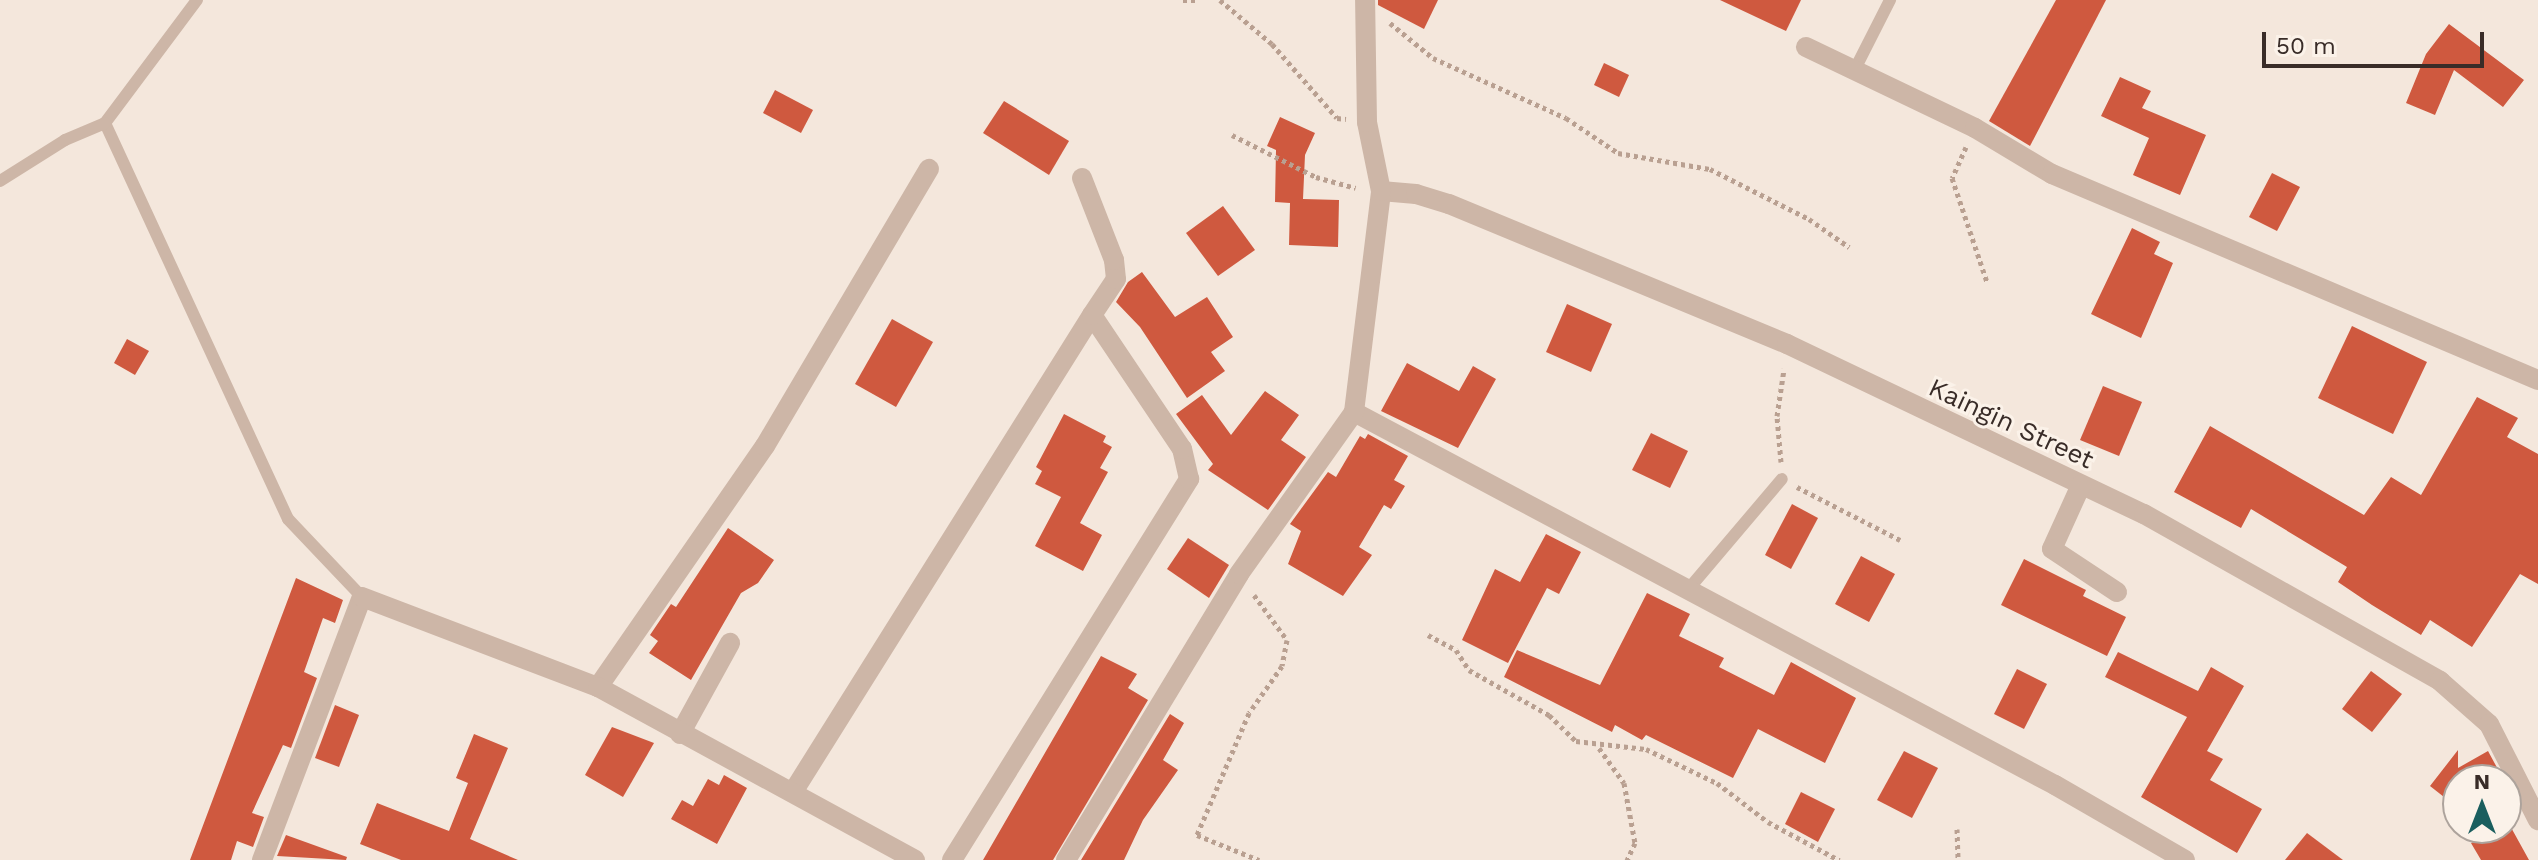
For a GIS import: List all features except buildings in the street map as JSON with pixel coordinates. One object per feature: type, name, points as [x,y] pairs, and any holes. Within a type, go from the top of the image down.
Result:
[{"type":"street","points":[[1066,860],[1239,574],[1354,412],[1381,191],[1367,122],[1365,1]]},
{"type":"street","points":[[1806,47],[1853,73],[1975,128],[2052,174],[2538,380]]},
{"type":"street","points":[[598,687],[765,446],[929,169]]},
{"type":"street","points":[[793,792],[1092,315],[1108,295],[1115,270],[1082,178]]},
{"type":"street","name":"Kaingin Street","points":[[1381,191],[1416,194],[1449,204],[1787,344],[2144,514],[2440,681],[2489,724],[2538,820]]},
{"type":"street","points":[[952,860],[1189,479],[1182,449],[1092,315]]},
{"type":"street","points":[[1354,412],[1686,592],[2055,785],[2185,860]]},
{"type":"street","points":[[2081,485],[2052,549],[2117,592]]},
{"type":"street","points":[[262,860],[362,597],[598,687],[915,860]]},
{"type":"street","points":[[680,734],[730,643]]},
{"type":"lane","points":[[0,181],[65,140],[105,123],[197,0]]},
{"type":"lane","points":[[1853,73],[1890,0]]},
{"type":"lane","points":[[105,123],[288,519],[362,597]]},
{"type":"lane","points":[[1686,592],[1782,479]]},
{"type":"path","points":[[1183,0],[1199,0]]},
{"type":"path","points":[[1220,0],[1272,44],[1337,118],[1367,122]]},
{"type":"path","points":[[1365,1],[1433,58],[1566,118],[1618,153],[1710,169],[1809,219],[1849,247]]},
{"type":"path","points":[[1975,128],[1952,178],[1987,282]]},
{"type":"path","points":[[1232,135],[1338,186],[1381,191]]},
{"type":"path","points":[[1787,344],[1777,416],[1782,479],[1900,540]]},
{"type":"path","points":[[1239,574],[1287,640],[1282,666],[1249,713],[1197,835],[1259,860]]},
{"type":"path","points":[[1428,635],[1456,650],[1469,670],[1549,715],[1576,741],[1599,747],[1646,749],[1717,783],[1768,822],[1839,860]]},
{"type":"path","points":[[1599,747],[1624,783],[1635,843],[1627,860]]},
{"type":"path","points":[[1957,829],[1958,860]]}]
